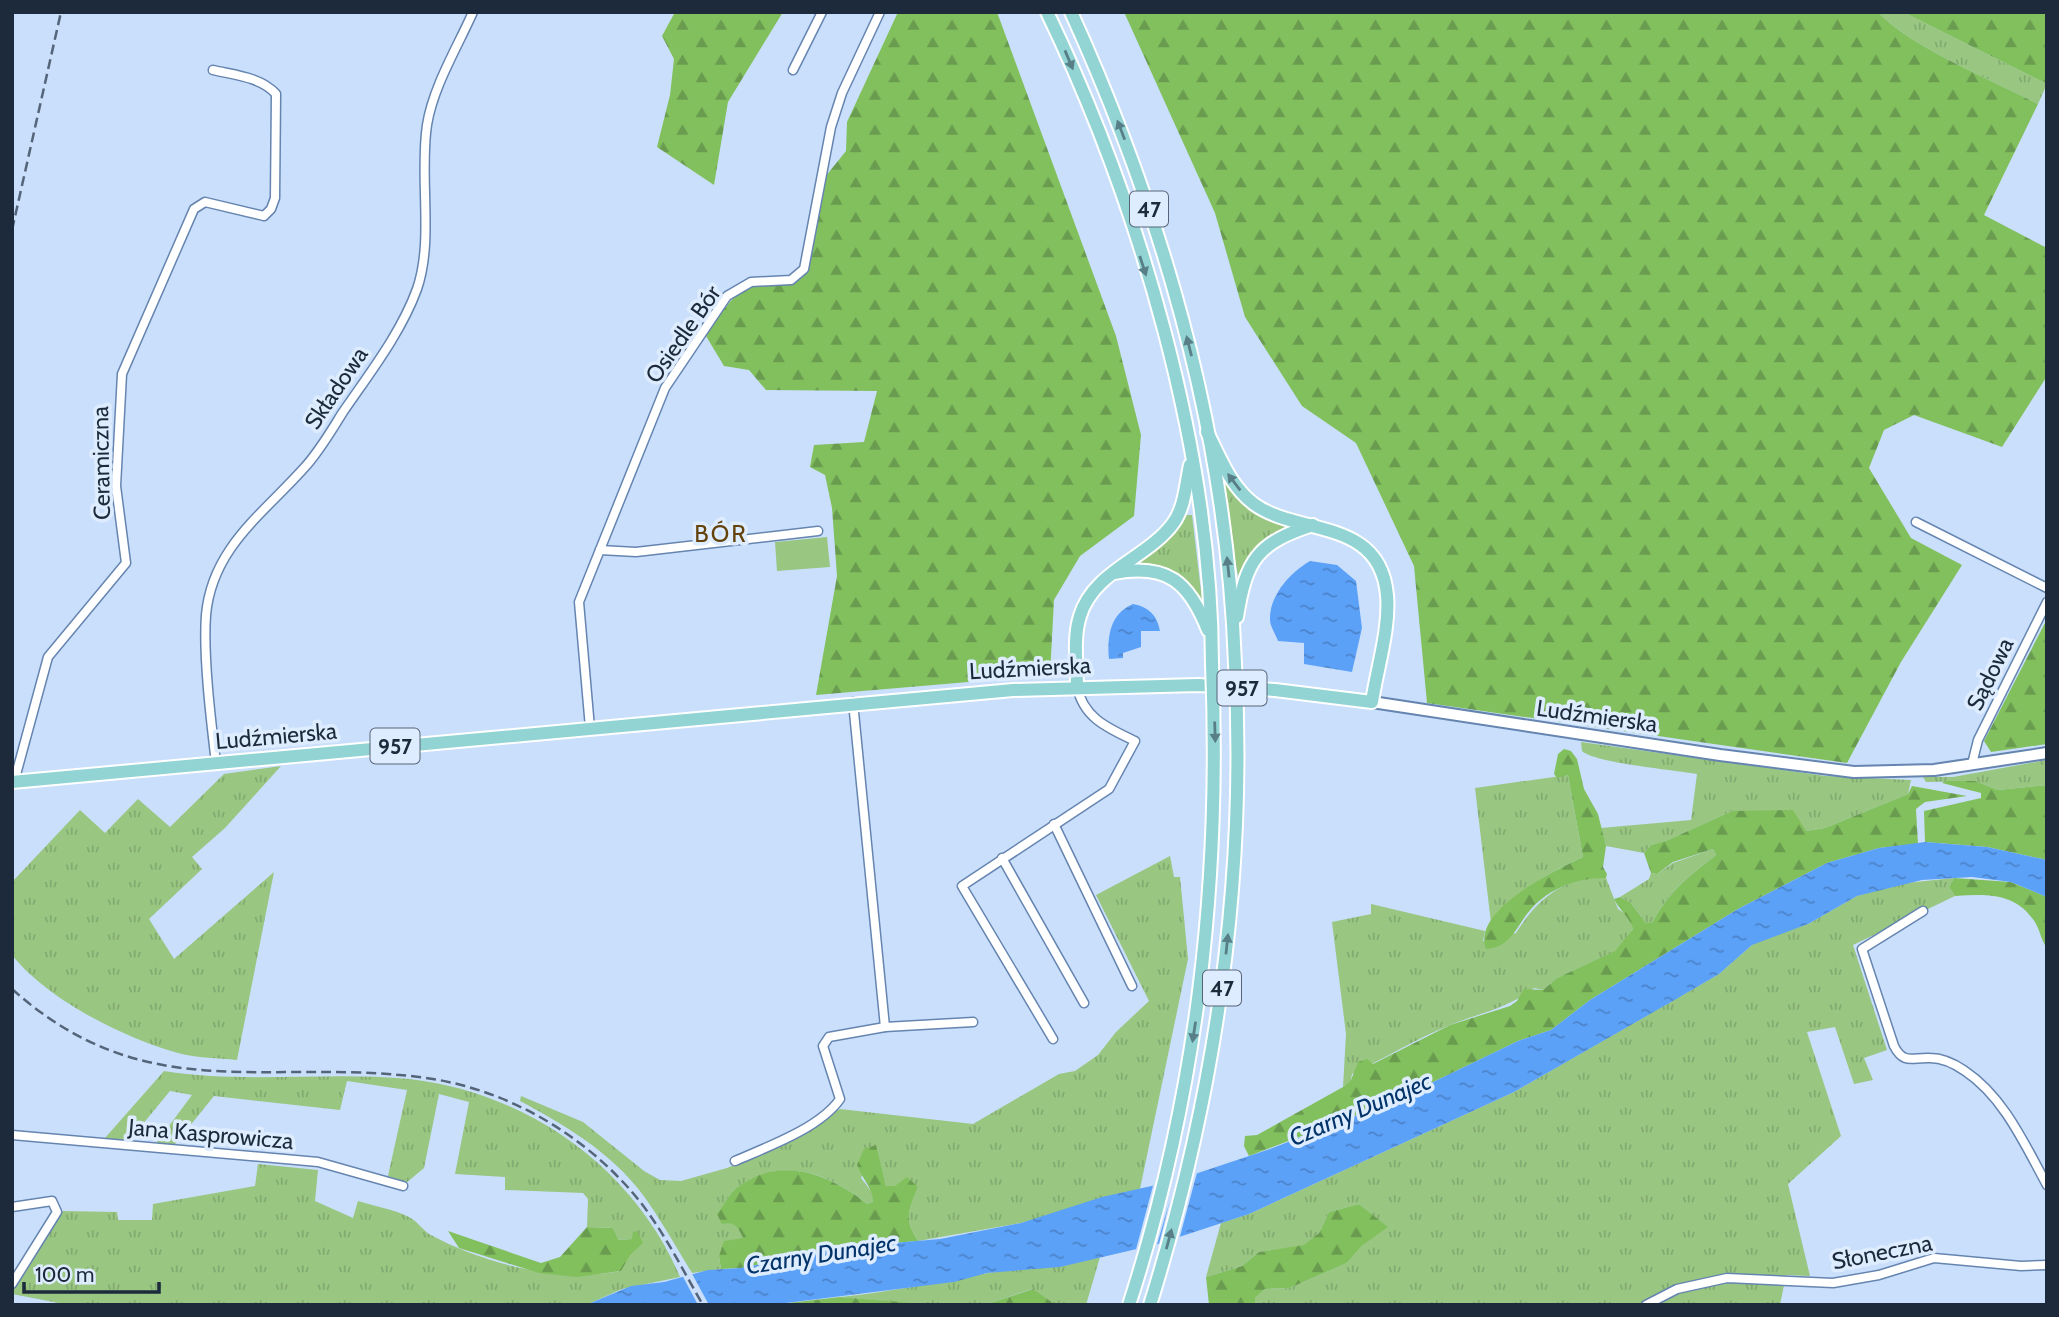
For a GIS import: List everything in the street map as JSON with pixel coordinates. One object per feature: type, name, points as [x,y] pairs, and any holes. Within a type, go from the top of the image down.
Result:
[{"type":"main road","name":"47","points":[[1047,12],[1089,108],[1124,204],[1166,343],[1192,457],[1210,592],[1214,832],[1200,995],[1172,1148],[1129,1305]]},
{"type":"main road","name":"47","points":[[1071,12],[1117,118],[1153,219],[1183,322],[1207,432],[1223,531],[1234,635],[1238,786],[1235,871],[1226,955],[1196,1133],[1150,1305]]},
{"type":"main road","points":[[1207,432],[1227,473],[1254,503],[1266,510],[1357,543],[1375,561],[1385,583],[1387,608],[1372,702]]},
{"type":"main road","points":[[1077,686],[1079,619],[1088,599],[1114,573],[1161,537],[1175,520],[1182,505],[1192,457]]},
{"type":"main road","points":[[1234,635],[1241,588],[1258,554],[1282,535],[1313,525]]},
{"type":"main road","points":[[1114,573],[1149,569],[1175,579],[1193,597],[1212,640]]},
{"type":"main road","name":"Ludźmierska","points":[[13,782],[853,702],[1077,686],[1212,686],[1372,702],[1830,770],[1886,772],[1972,765],[2047,753]]},
{"type":"street","name":"Składowa","points":[[216,763],[206,614],[214,583],[226,551],[246,525],[304,468],[378,362],[417,288],[422,262],[427,125],[438,89],[472,12]]},
{"type":"street","points":[[793,70],[822,12]]},
{"type":"street","name":"Osiedle Bór","points":[[590,727],[579,602],[665,388],[727,296],[751,282],[791,280],[804,269],[831,127],[842,93],[880,12]]},
{"type":"street","name":"Ceramiczna","points":[[13,782],[48,657],[126,563],[116,486],[119,398],[122,374],[159,286],[194,209],[205,202],[264,216],[271,209],[275,198],[276,94],[270,86],[213,70]]},
{"type":"street","points":[[1916,522],[2047,588]]},
{"type":"street","points":[[600,550],[636,552],[818,531]]},
{"type":"street","name":"Sądowa","points":[[1972,765],[1978,740],[2047,602]]},
{"type":"street","points":[[1053,1039],[962,886],[1109,789],[1135,741],[1110,729],[1086,711],[1077,686]]},
{"type":"street","points":[[853,702],[885,1027]]},
{"type":"street","points":[[1054,824],[1132,986]]},
{"type":"street","points":[[1002,858],[1084,1003]]},
{"type":"street","points":[[1923,911],[1862,949],[1894,1046],[1900,1056],[1908,1061],[1930,1058],[1950,1063],[1988,1091],[2024,1141],[2047,1185]]},
{"type":"street","points":[[735,1161],[786,1139],[833,1109],[840,1098],[823,1046],[829,1037],[885,1027],[973,1022]]},
{"type":"street","name":"Jana Kasprowicza","points":[[12,1135],[318,1162],[403,1186]]},
{"type":"street","points":[[12,1207],[52,1201],[57,1212],[12,1284]]},
{"type":"street","name":"Słoneczna","points":[[1646,1305],[1677,1289],[1727,1278],[1833,1283],[1879,1275],[1934,1258],[2021,1266],[2047,1265]]},
{"type":"green space","points":[[675,12],[783,12],[728,102],[714,185],[657,147],[670,95],[674,59],[662,36]]},
{"type":"green space","points":[[898,12],[997,12],[1116,336],[1141,435],[1134,516],[1080,556],[1054,600],[1050,675],[816,695],[837,576],[832,508],[825,475],[810,467],[814,445],[864,442],[877,391],[766,390],[749,370],[724,366],[706,336],[725,308],[743,290],[758,285],[791,282],[807,273],[825,177],[846,151],[847,122]]},
{"type":"green space","points":[[1124,12],[1878,12],[1910,38],[2038,104],[1984,215],[2047,248],[2047,376],[2002,447],[1914,415],[1884,430],[1869,468],[1911,538],[1962,565],[1901,662],[1847,763],[1427,703],[1414,566],[1356,443],[1302,406],[1245,317],[1215,213]]},
{"type":"green space","points":[[1878,12],[1903,12],[2047,84],[2038,104],[1910,38]]},
{"type":"green space","points":[[1903,12],[2047,12],[2047,84]]},
{"type":"green space","points":[[1221,478],[1252,507],[1291,524],[1259,545],[1238,576]]},
{"type":"green space","points":[[1185,515],[1192,515],[1203,608],[1190,587],[1177,574],[1136,562],[1175,534]]},
{"type":"green space","points":[[827,537],[830,567],[777,571],[775,542]]},
{"type":"green space","points":[[2047,619],[2047,744],[1991,752],[1984,741]]},
{"type":"green space","points":[[1581,742],[1826,776],[1911,780],[1908,794],[1825,828],[1806,831],[1732,811],[1651,845],[1644,853],[1606,846],[1601,828],[1691,820],[1697,774],[1602,759],[1582,751]]},
{"type":"green space","points":[[1564,749],[1571,751],[1577,759],[1584,789],[1598,814],[1606,846],[1603,867],[1606,878],[1586,879],[1556,889],[1532,908],[1508,940],[1486,949],[1485,934],[1491,920],[1503,906],[1536,882],[1583,857],[1568,775],[1557,778],[1554,774],[1558,754]]},
{"type":"green space","points":[[2047,760],[2047,785],[1998,790],[1975,781],[1926,782],[1923,777],[1953,777]]},
{"type":"green space","points":[[281,766],[225,828],[192,857],[202,869],[149,919],[174,959],[274,872],[237,1060],[178,1053],[134,1038],[66,1002],[27,972],[12,955],[12,882],[80,810],[105,833],[138,799],[170,827],[224,774]]},
{"type":"green space","points":[[1568,775],[1583,857],[1532,884],[1511,901],[1491,923],[1475,788]]},
{"type":"green space","points":[[1975,781],[1998,790],[2047,785],[2047,860],[1987,847],[1925,842],[1924,811],[1981,798],[1981,793],[1942,783]]},
{"type":"green space","points":[[1912,786],[1967,796],[1925,802],[1916,809],[1918,844],[1879,848],[1827,863],[1738,909],[1590,1000],[1551,1030],[1518,1041],[1396,1100],[1249,1156],[1244,1146],[1245,1136],[1257,1135],[1343,1087],[1351,1080],[1358,1062],[1367,1059],[1373,1064],[1450,1025],[1510,1006],[1517,1001],[1524,989],[1543,990],[1557,978],[1615,951],[1633,929],[1614,899],[1620,897],[1630,902],[1646,923],[1652,923],[1673,893],[1716,855],[1713,849],[1673,862],[1657,874],[1651,873],[1644,853],[1651,845],[1732,811],[1793,810],[1806,831],[1825,828],[1908,794]]},
{"type":"green space","points":[[1713,849],[1716,855],[1673,893],[1652,923],[1646,923],[1630,902],[1620,897],[1649,879],[1651,873],[1657,874],[1673,863]]},
{"type":"green space","points":[[1170,856],[1174,877],[1180,877],[1188,959],[1140,1189],[1021,1223],[918,1241],[910,1226],[909,1214],[918,1187],[886,1186],[875,1145],[861,1178],[874,1195],[874,1202],[867,1204],[852,1192],[819,1176],[784,1171],[766,1173],[733,1191],[718,1214],[737,1226],[744,1239],[719,1256],[721,1269],[692,1273],[643,1195],[617,1166],[571,1130],[520,1101],[521,1096],[583,1122],[644,1171],[660,1180],[681,1181],[727,1168],[761,1153],[840,1109],[973,1124],[1059,1074],[1075,1071],[1098,1055],[1116,1032],[1149,1001],[1096,895]]},
{"type":"green space","points":[[1595,877],[1606,878],[1618,909],[1629,916],[1633,929],[1616,951],[1557,978],[1543,990],[1534,988],[1504,1005],[1425,1036],[1352,1074],[1351,1080],[1343,1087],[1346,1034],[1332,922],[1371,914],[1371,904],[1485,931],[1483,941],[1516,933],[1531,912],[1549,895],[1570,883]]},
{"type":"green space","points":[[1954,878],[1949,887],[1955,896],[1853,945],[1887,1050],[1864,1058],[1873,1080],[1854,1084],[1835,1027],[1807,1032],[1841,1136],[1788,1184],[1810,1276],[1786,1275],[1780,1305],[1255,1305],[1255,1298],[1265,1289],[1290,1288],[1347,1263],[1362,1246],[1387,1227],[1359,1204],[1329,1212],[1319,1233],[1304,1246],[1259,1252],[1242,1266],[1206,1277],[1221,1223],[1249,1214],[1514,1092],[1719,974],[1752,945],[1767,937],[1808,924],[1857,896],[1896,884]]},
{"type":"green space","points":[[1954,878],[2011,882],[2047,897],[2047,948],[2035,922],[2016,903],[1997,896],[1955,896],[1949,887]]},
{"type":"green space","points":[[164,1071],[225,1077],[348,1076],[409,1079],[453,1087],[495,1100],[572,1142],[605,1170],[635,1202],[660,1238],[680,1277],[622,1289],[586,1305],[69,1305],[12,1294],[61,1211],[117,1212],[118,1220],[152,1220],[153,1204],[255,1186],[258,1164],[318,1170],[315,1201],[353,1218],[358,1201],[397,1212],[450,1245],[498,1262],[522,1268],[573,1274],[621,1271],[633,1239],[617,1240],[613,1228],[587,1227],[588,1199],[583,1193],[505,1190],[505,1177],[455,1174],[469,1102],[439,1094],[424,1168],[406,1183],[388,1176],[407,1090],[347,1081],[340,1110],[214,1096],[172,1148],[154,1146],[192,1095],[170,1091],[128,1142],[105,1138]]},
{"type":"green space","points":[[876,1145],[886,1186],[895,1186],[907,1177],[918,1187],[909,1220],[918,1241],[847,1247],[741,1268],[721,1269],[719,1256],[724,1241],[743,1238],[736,1226],[730,1223],[722,1224],[717,1214],[733,1191],[766,1173],[784,1170],[819,1176],[836,1183],[867,1204],[873,1202],[873,1197],[857,1165],[864,1149]]},
{"type":"green space","points":[[1359,1204],[1388,1227],[1362,1246],[1347,1263],[1290,1288],[1265,1289],[1255,1298],[1255,1305],[1209,1305],[1206,1277],[1242,1266],[1259,1252],[1304,1245],[1319,1233],[1329,1212]]},
{"type":"green space","points":[[587,1227],[613,1228],[618,1240],[632,1239],[633,1232],[637,1231],[643,1243],[630,1255],[621,1271],[577,1277],[539,1273],[459,1248],[448,1231],[541,1263],[560,1257]]},
{"type":"green space","points":[[1100,1257],[1086,1305],[1056,1305],[1032,1289],[984,1305],[917,1304],[840,1297],[896,1290]]},
{"type":"green space","points":[[1033,1289],[1056,1305],[984,1305]]},
{"type":"green space","points":[[840,1297],[936,1305],[770,1305]]},
{"type":"water","points":[[1310,561],[1337,565],[1356,581],[1362,628],[1352,672],[1304,664],[1304,643],[1278,641],[1271,625],[1271,611],[1277,593],[1296,571]]},
{"type":"water","points":[[1133,604],[1144,607],[1151,613],[1157,620],[1160,631],[1141,631],[1141,647],[1123,653],[1123,658],[1109,659],[1110,634],[1115,620],[1125,608]]},
{"type":"water","name":"Czarny Dunajec","points":[[1925,842],[1987,847],[2047,860],[2047,897],[2011,882],[1972,877],[1922,880],[1857,896],[1808,924],[1752,945],[1719,974],[1514,1092],[1249,1214],[1158,1244],[1060,1267],[987,1273],[954,1282],[770,1305],[586,1305],[631,1286],[664,1282],[708,1270],[741,1268],[847,1247],[940,1239],[1021,1223],[1102,1197],[1174,1181],[1270,1149],[1396,1100],[1518,1041],[1551,1030],[1590,1000],[1738,909],[1827,863],[1879,848]]},
{"type":"pier","points":[[1198,1169],[1179,1240],[1158,1248],[1170,1200],[1156,1248],[1135,1253],[1154,1182]]},
{"type":"pier","points":[[690,1270],[709,1305],[698,1305],[681,1273]]},
{"type":"railway","points":[[12,230],[61,12]]},
{"type":"railway","points":[[12,989],[61,1026],[110,1050],[158,1064],[207,1070],[362,1073],[419,1077],[476,1089],[530,1111],[579,1142],[635,1195],[676,1256],[703,1305]]},
{"type":"district","name":"BÓR","points":[[721,533]]}]
